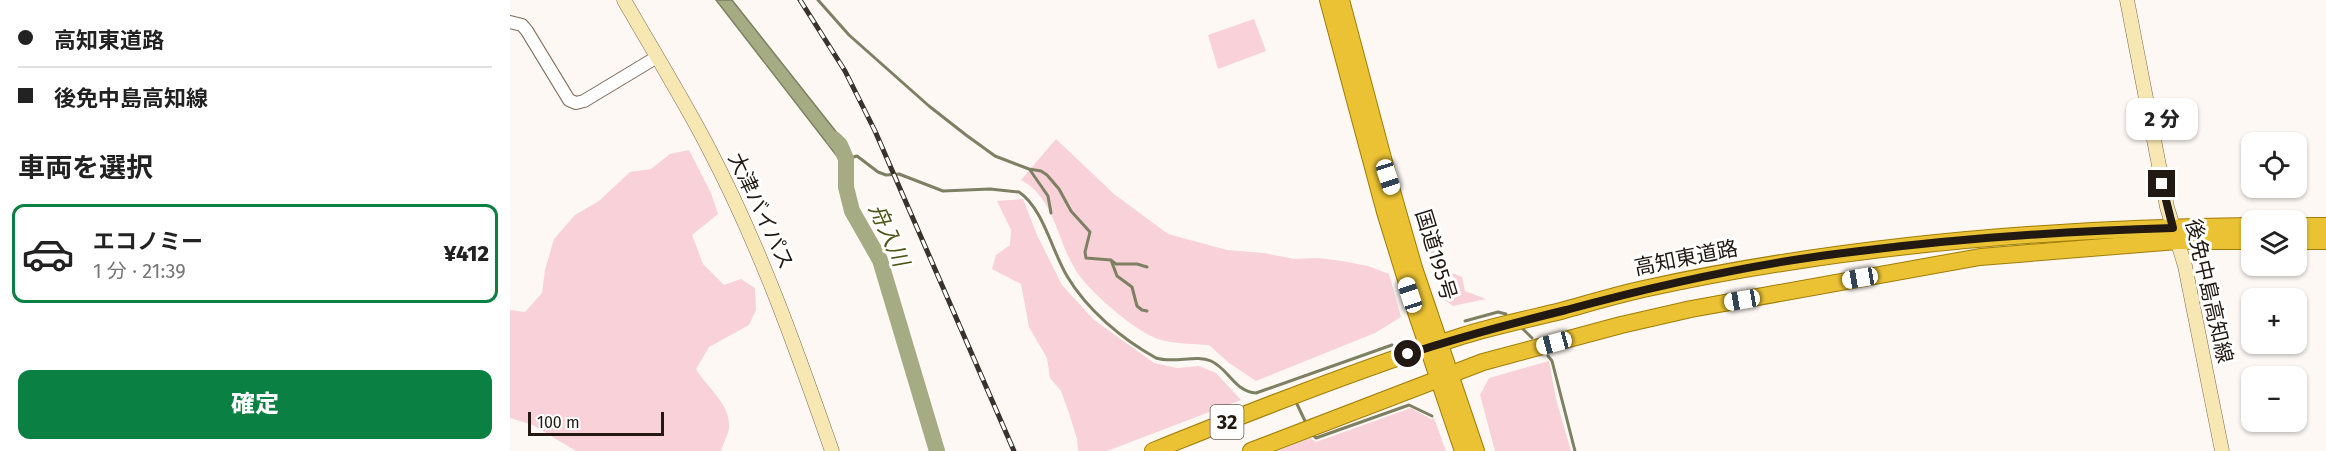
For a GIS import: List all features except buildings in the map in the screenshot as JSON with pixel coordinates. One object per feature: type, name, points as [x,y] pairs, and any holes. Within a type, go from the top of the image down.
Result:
[{"type":"highway","name":"国道195号","points":[[1328,0],[1384,212],[1456,409],[1476,451]]},
{"type":"highway","name":"国道195号","points":[[1341,0],[1388,177],[1404,226],[1434,346]]},
{"type":"highway","points":[[2307,226],[2326,226]]},
{"type":"highway","name":"高知東道路","points":[[1251,451],[1483,362],[1621,324],[1930,265],[2241,227]]},
{"type":"highway","name":"高知東道路","points":[[1153,451],[1300,393],[1473,333],[1647,288],[1786,262],[1860,251],[2012,237],[2175,235],[2241,240]]},
{"type":"highway","points":[[2307,241],[2326,241]]},
{"type":"highway","name":"国道195号","points":[[1456,409],[1463,451]]},
{"type":"main road","name":"大津バイパス","points":[[624,0],[709,147],[772,286],[832,451]]},
{"type":"main road","name":"後免中島高知線","points":[[2127,0],[2167,207],[2185,266],[2222,451]]},
{"type":"street","points":[[510,22],[522,25],[527,31],[569,100],[576,103],[584,101],[657,57]]},
{"type":"shaded area","points":[[716,0],[732,0],[849,148],[849,156],[840,160]]},
{"type":"shaded area","points":[[1254,19],[1266,51],[1218,69],[1208,35]]},
{"type":"shaded area","points":[[1056,139],[1114,194],[1168,234],[1227,250],[1264,253],[1294,259],[1318,258],[1368,266],[1389,274],[1401,317],[1375,333],[1256,381],[1229,363],[1209,345],[1171,342],[1149,335],[1113,309],[1081,278],[1069,258],[1048,208],[1041,197],[1021,180]]},
{"type":"shaded area","points":[[689,150],[711,193],[718,214],[692,235],[703,264],[724,285],[741,279],[755,288],[756,310],[749,325],[709,347],[696,369],[722,404],[729,419],[728,434],[721,451],[576,451],[533,425],[510,418],[510,310],[525,312],[542,293],[545,270],[554,239],[575,215],[599,201],[630,172],[651,169],[670,154]]},
{"type":"shaded area","points":[[1023,199],[1037,235],[1062,285],[1093,319],[1154,363],[1177,368],[1199,366],[1216,373],[1241,400],[1107,451],[1078,451],[1077,439],[1061,391],[1050,378],[1047,358],[1029,327],[1021,284],[992,269],[996,255],[1010,245],[1011,230],[997,201]]},
{"type":"shaded area","points":[[1423,241],[1434,242],[1437,262],[1443,269],[1462,277],[1465,291],[1486,299],[1453,306],[1443,299]]},
{"type":"shaded area","points":[[1549,361],[1556,399],[1571,451],[1495,451],[1480,395],[1489,378]]},
{"type":"shaded area","points":[[1411,408],[1431,419],[1434,418],[1446,451],[1277,451],[1310,438],[1316,442]]},
{"type":"waterway","points":[[818,0],[849,35],[929,106],[966,135],[995,156],[1047,175],[1059,189],[1071,211],[1090,232],[1085,252],[1086,258],[1111,260],[1117,276],[1132,287],[1137,306],[1147,311]]},
{"type":"waterway","name":"舟入川","points":[[834,139],[840,145],[846,159],[846,187],[852,211],[880,260],[937,451]]},
{"type":"waterway","points":[[846,159],[857,156],[878,172],[886,175],[899,174],[943,191],[990,189],[1019,192],[1035,208],[1075,289],[1106,323],[1156,358],[1163,360],[1199,358],[1211,361],[1223,369],[1237,385],[1249,392],[1256,393],[1392,345]]},
{"type":"waterway","points":[[1030,170],[1048,196],[1051,213]]},
{"type":"waterway","points":[[1112,261],[1116,264],[1137,264],[1147,267]]},
{"type":"waterway","points":[[1465,321],[1498,312],[1506,314]]},
{"type":"waterway","points":[[1521,327],[1532,338]]},
{"type":"waterway","points":[[1548,356],[1552,361],[1575,451]]},
{"type":"waterway","points":[[1296,402],[1306,423]]},
{"type":"waterway","points":[[1312,434],[1316,438],[1409,405],[1432,416]]},
{"type":"railway","points":[[800,0],[845,71],[875,131],[1014,451]]},
{"type":"route","points":[[1408,354],[1473,333],[1647,288],[1786,262],[1860,251],[2012,237],[2173,228],[2162,184]]}]
